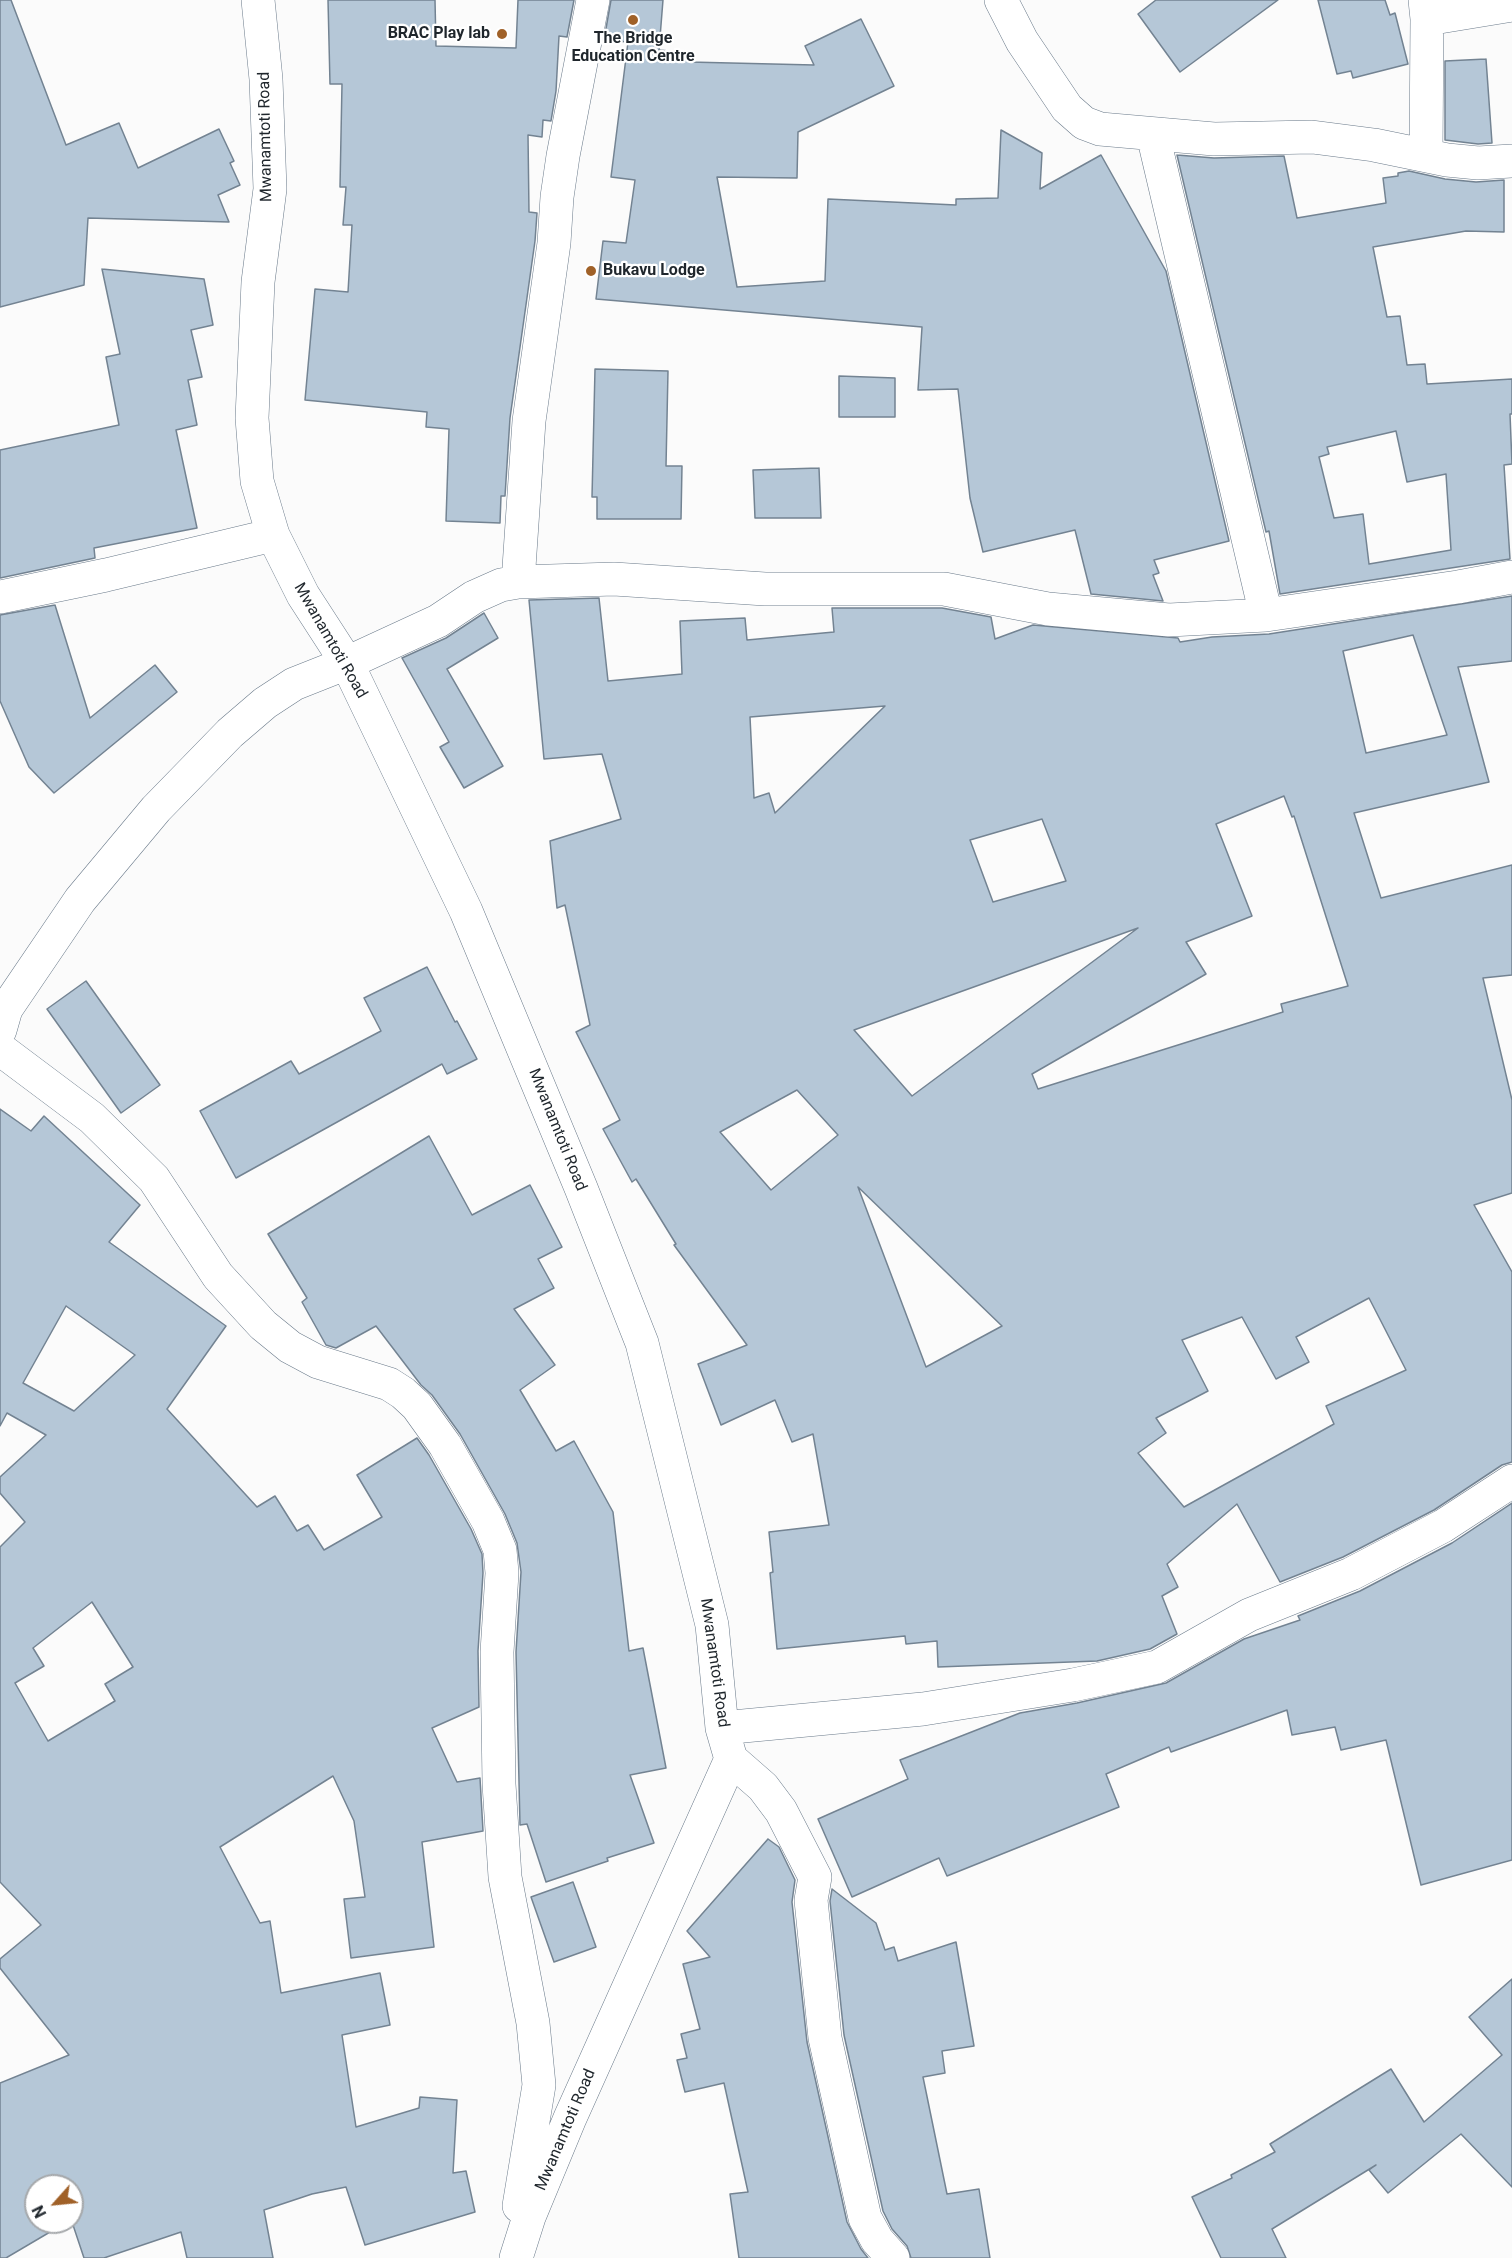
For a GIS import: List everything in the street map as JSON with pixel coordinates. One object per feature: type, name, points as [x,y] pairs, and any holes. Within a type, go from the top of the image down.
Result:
[{"type":"street","name":"Mwanamtoti Road","points":[[258,0],[266,79],[270,189],[258,282],[252,418],[257,482],[273,535],[303,595],[347,663],[466,911],[581,1188],[642,1343],[712,1625],[727,1744],[529,2217],[516,2258]]},
{"type":"street","points":[[518,582],[529,422],[554,243],[563,156],[593,0]]},
{"type":"street","points":[[1001,0],[1022,41],[1067,108],[1084,123],[1100,129],[1214,139],[1312,137],[1374,145],[1448,160],[1478,163],[1512,161]]},
{"type":"street","points":[[1426,155],[1426,9],[1512,5]]},
{"type":"street","points":[[1153,135],[1266,615]]},
{"type":"street","points":[[0,597],[106,575],[273,535]]},
{"type":"street","points":[[0,1030],[6,1009],[80,900],[156,809],[230,733],[265,703],[294,684],[347,663],[438,621],[489,589],[518,582],[614,579],[765,589],[944,589],[1048,609],[1169,620],[1266,615],[1512,578]]},
{"type":"street","points":[[0,1049],[92,1118],[154,1179],[218,1276],[263,1325],[290,1347],[318,1362],[389,1384],[404,1393],[417,1406],[445,1445],[488,1521],[500,1550],[502,1573],[497,1652],[499,1784],[505,1877],[533,2023],[539,2085],[511,2258]]},
{"type":"street","points":[[893,2258],[877,2240],[865,2218],[825,2038],[811,1900],[815,1878],[781,1811],[727,1744],[1073,1685],[1157,1667],[1249,1614],[1351,1574],[1443,1526],[1512,1481]]},
{"type":"building","points":[[0,0],[11,0],[66,145],[119,123],[138,168],[219,129],[234,161],[230,163],[240,185],[218,195],[229,222],[88,218],[84,285],[0,307]]},
{"type":"building","points":[[328,0],[435,0],[436,46],[516,48],[518,0],[574,0],[567,37],[559,36],[556,91],[551,121],[543,120],[542,137],[528,135],[529,212],[537,213],[535,241],[510,418],[505,496],[501,496],[500,523],[446,521],[449,429],[426,427],[427,412],[305,400],[315,289],[348,292],[352,225],[343,225],[346,187],[340,187],[342,84],[330,84]]},
{"type":"building","points":[[611,0],[663,0],[659,50],[689,53],[689,62],[814,65],[805,46],[861,19],[894,86],[798,132],[797,178],[717,177],[737,287],[825,281],[828,199],[956,205],[956,199],[998,198],[1001,130],[1042,153],[1040,189],[1101,155],[1166,271],[1229,541],[1154,560],[1159,573],[1153,575],[1163,601],[1091,594],[1075,530],[983,552],[970,498],[958,389],[918,390],[922,327],[596,299],[603,241],[626,243],[635,180],[611,177],[628,42],[604,40]]},
{"type":"building","points":[[1156,0],[1278,0],[1180,72],[1138,14]]},
{"type":"building","points":[[1318,0],[1385,0],[1390,15],[1395,13],[1408,64],[1353,78],[1351,71],[1337,74]]},
{"type":"building","points":[[1486,59],[1492,143],[1478,144],[1445,140],[1445,61]]},
{"type":"building","points":[[1177,155],[1214,158],[1284,156],[1297,218],[1386,203],[1383,178],[1398,176],[1398,173],[1409,171],[1445,179],[1476,182],[1504,180],[1504,232],[1466,231],[1373,247],[1387,317],[1400,316],[1407,365],[1425,364],[1427,384],[1512,379],[1512,414],[1510,414],[1512,464],[1504,465],[1510,559],[1280,594],[1269,531],[1266,532]],"holes":[[[1396,431],[1407,482],[1446,474],[1451,550],[1369,564],[1363,514],[1334,518],[1319,457],[1329,454],[1327,447]]]},
{"type":"building","points":[[102,269],[204,279],[213,325],[191,330],[202,377],[188,380],[197,425],[176,430],[197,528],[94,548],[95,558],[0,578],[0,450],[119,425],[106,357],[120,354]]},
{"type":"building","points":[[595,369],[668,371],[666,466],[682,466],[681,519],[597,519],[597,497],[592,497]]},
{"type":"building","points":[[839,376],[895,378],[895,417],[839,417]]},
{"type":"building","points":[[819,468],[821,518],[755,518],[753,470]]},
{"type":"building","points":[[1512,596],[1512,661],[1458,667],[1489,782],[1354,813],[1381,898],[1512,865],[1512,975],[1483,978],[1512,1100],[1512,1193],[1474,1205],[1512,1272],[1512,1462],[1502,1465],[1434,1510],[1343,1557],[1280,1582],[1237,1504],[1167,1564],[1178,1587],[1162,1596],[1177,1634],[1150,1649],[1097,1661],[938,1667],[937,1641],[906,1644],[905,1636],[777,1649],[769,1532],[829,1525],[813,1434],[792,1442],[775,1400],[721,1425],[698,1364],[747,1345],[674,1245],[676,1244],[636,1179],[632,1182],[603,1129],[620,1120],[576,1032],[590,1025],[565,905],[557,908],[550,841],[621,819],[602,754],[544,759],[529,600],[599,598],[608,681],[682,674],[680,621],[745,618],[747,640],[834,632],[832,608],[942,608],[991,617],[995,639],[1033,625],[1178,638],[1180,642],[1212,637],[1269,634]],"holes":[[[1413,635],[1447,735],[1366,753],[1343,651]],[[885,706],[775,813],[769,793],[754,798],[750,717]],[[1284,796],[1292,817],[1294,816],[1348,986],[1281,1004],[1283,1012],[1038,1089],[1032,1074],[1206,974],[1186,942],[1252,916],[1216,824]],[[1042,819],[1066,881],[993,902],[970,840]],[[1138,928],[912,1096],[854,1030]],[[797,1090],[838,1135],[771,1190],[720,1132]],[[858,1187],[1002,1326],[926,1367]],[[1369,1298],[1406,1370],[1326,1406],[1334,1424],[1184,1507],[1138,1453],[1166,1433],[1156,1418],[1208,1391],[1182,1340],[1242,1317],[1276,1379],[1309,1362],[1296,1337]]]},
{"type":"building","points":[[55,605],[90,718],[155,665],[177,692],[54,793],[29,767],[0,701],[0,615]]},
{"type":"building","points":[[484,613],[498,638],[447,669],[503,766],[464,788],[440,747],[449,742],[402,658],[446,638]]},
{"type":"building","points":[[427,967],[477,1059],[447,1074],[442,1064],[236,1178],[200,1111],[291,1061],[299,1074],[381,1031],[364,998]]},
{"type":"building","points":[[86,981],[160,1085],[121,1113],[47,1009]]},
{"type":"building","points":[[0,1109],[31,1131],[44,1116],[140,1205],[109,1242],[226,1326],[167,1409],[257,1507],[275,1496],[297,1531],[308,1525],[324,1550],[382,1517],[357,1475],[417,1438],[429,1455],[471,1529],[482,1554],[483,1573],[478,1651],[479,1707],[432,1728],[457,1782],[480,1778],[483,1831],[422,1842],[434,1947],[351,1958],[344,1899],[365,1897],[354,1821],[333,1776],[220,1847],[260,1923],[270,1921],[281,1993],[380,1973],[390,2025],[342,2035],[356,2127],[419,2108],[420,2097],[457,2100],[453,2173],[466,2171],[475,2212],[365,2245],[346,2187],[312,2194],[264,2210],[273,2258],[187,2258],[181,2232],[104,2258],[84,2258],[76,2234],[84,2234],[84,2174],[24,2174],[24,2234],[47,2234],[6,2258],[0,2258],[0,2083],[69,2055],[0,1968],[0,1959],[41,1925],[0,1882],[0,1547],[25,1522],[0,1493],[0,1477],[46,1435],[7,1413],[0,1426]],"holes":[[[66,1306],[135,1355],[74,1411],[23,1383]],[[92,1602],[133,1667],[105,1684],[115,1701],[48,1741],[15,1683],[44,1666],[33,1648]]]},
{"type":"building","points":[[429,1136],[472,1215],[530,1185],[562,1247],[538,1259],[554,1288],[514,1309],[555,1365],[520,1390],[556,1451],[574,1441],[613,1512],[629,1651],[643,1648],[666,1768],[630,1775],[654,1843],[607,1858],[608,1861],[546,1882],[527,1824],[520,1825],[516,1652],[521,1572],[517,1543],[505,1514],[460,1434],[432,1395],[421,1385],[376,1326],[336,1348],[326,1345],[302,1302],[307,1298],[268,1234]]},
{"type":"building","points":[[1512,1503],[1512,1860],[1421,1885],[1386,1740],[1341,1750],[1335,1727],[1292,1735],[1287,1710],[1171,1752],[1169,1747],[1106,1774],[1119,1807],[947,1876],[939,1858],[852,1897],[818,1819],[908,1779],[900,1760],[1020,1713],[1166,1683],[1244,1639],[1300,1620],[1298,1616],[1360,1591],[1452,1543]]},
{"type":"building","points":[[768,1839],[779,1847],[795,1880],[792,1902],[807,2042],[847,2222],[868,2258],[739,2258],[730,2194],[748,2192],[724,2083],[685,2092],[677,2060],[687,2058],[681,2034],[700,2029],[683,1964],[710,1957],[687,1931]]},
{"type":"building","points":[[573,1882],[596,1947],[554,1962],[531,1897]]},
{"type":"building","points":[[832,1889],[876,1923],[885,1950],[894,1947],[898,1961],[956,1942],[974,2046],[942,2051],[945,2073],[923,2077],[947,2194],[979,2189],[990,2258],[911,2258],[907,2246],[892,2229],[883,2211],[844,2035],[830,1901]]},
{"type":"building","points":[[1512,1979],[1512,2187],[1461,2134],[1388,2193],[1369,2170],[1376,2165],[1272,2229],[1286,2258],[1221,2258],[1192,2197],[1232,2178],[1231,2175],[1275,2152],[1270,2144],[1391,2069],[1424,2122],[1502,2055],[1469,2017]]},
{"type":"place","name":"The Bridge Education Centre","points":[[633,20]]},
{"type":"place","name":"BRAC Play lab","points":[[502,34]]},
{"type":"place","name":"Bukavu Lodge","points":[[591,271]]}]
